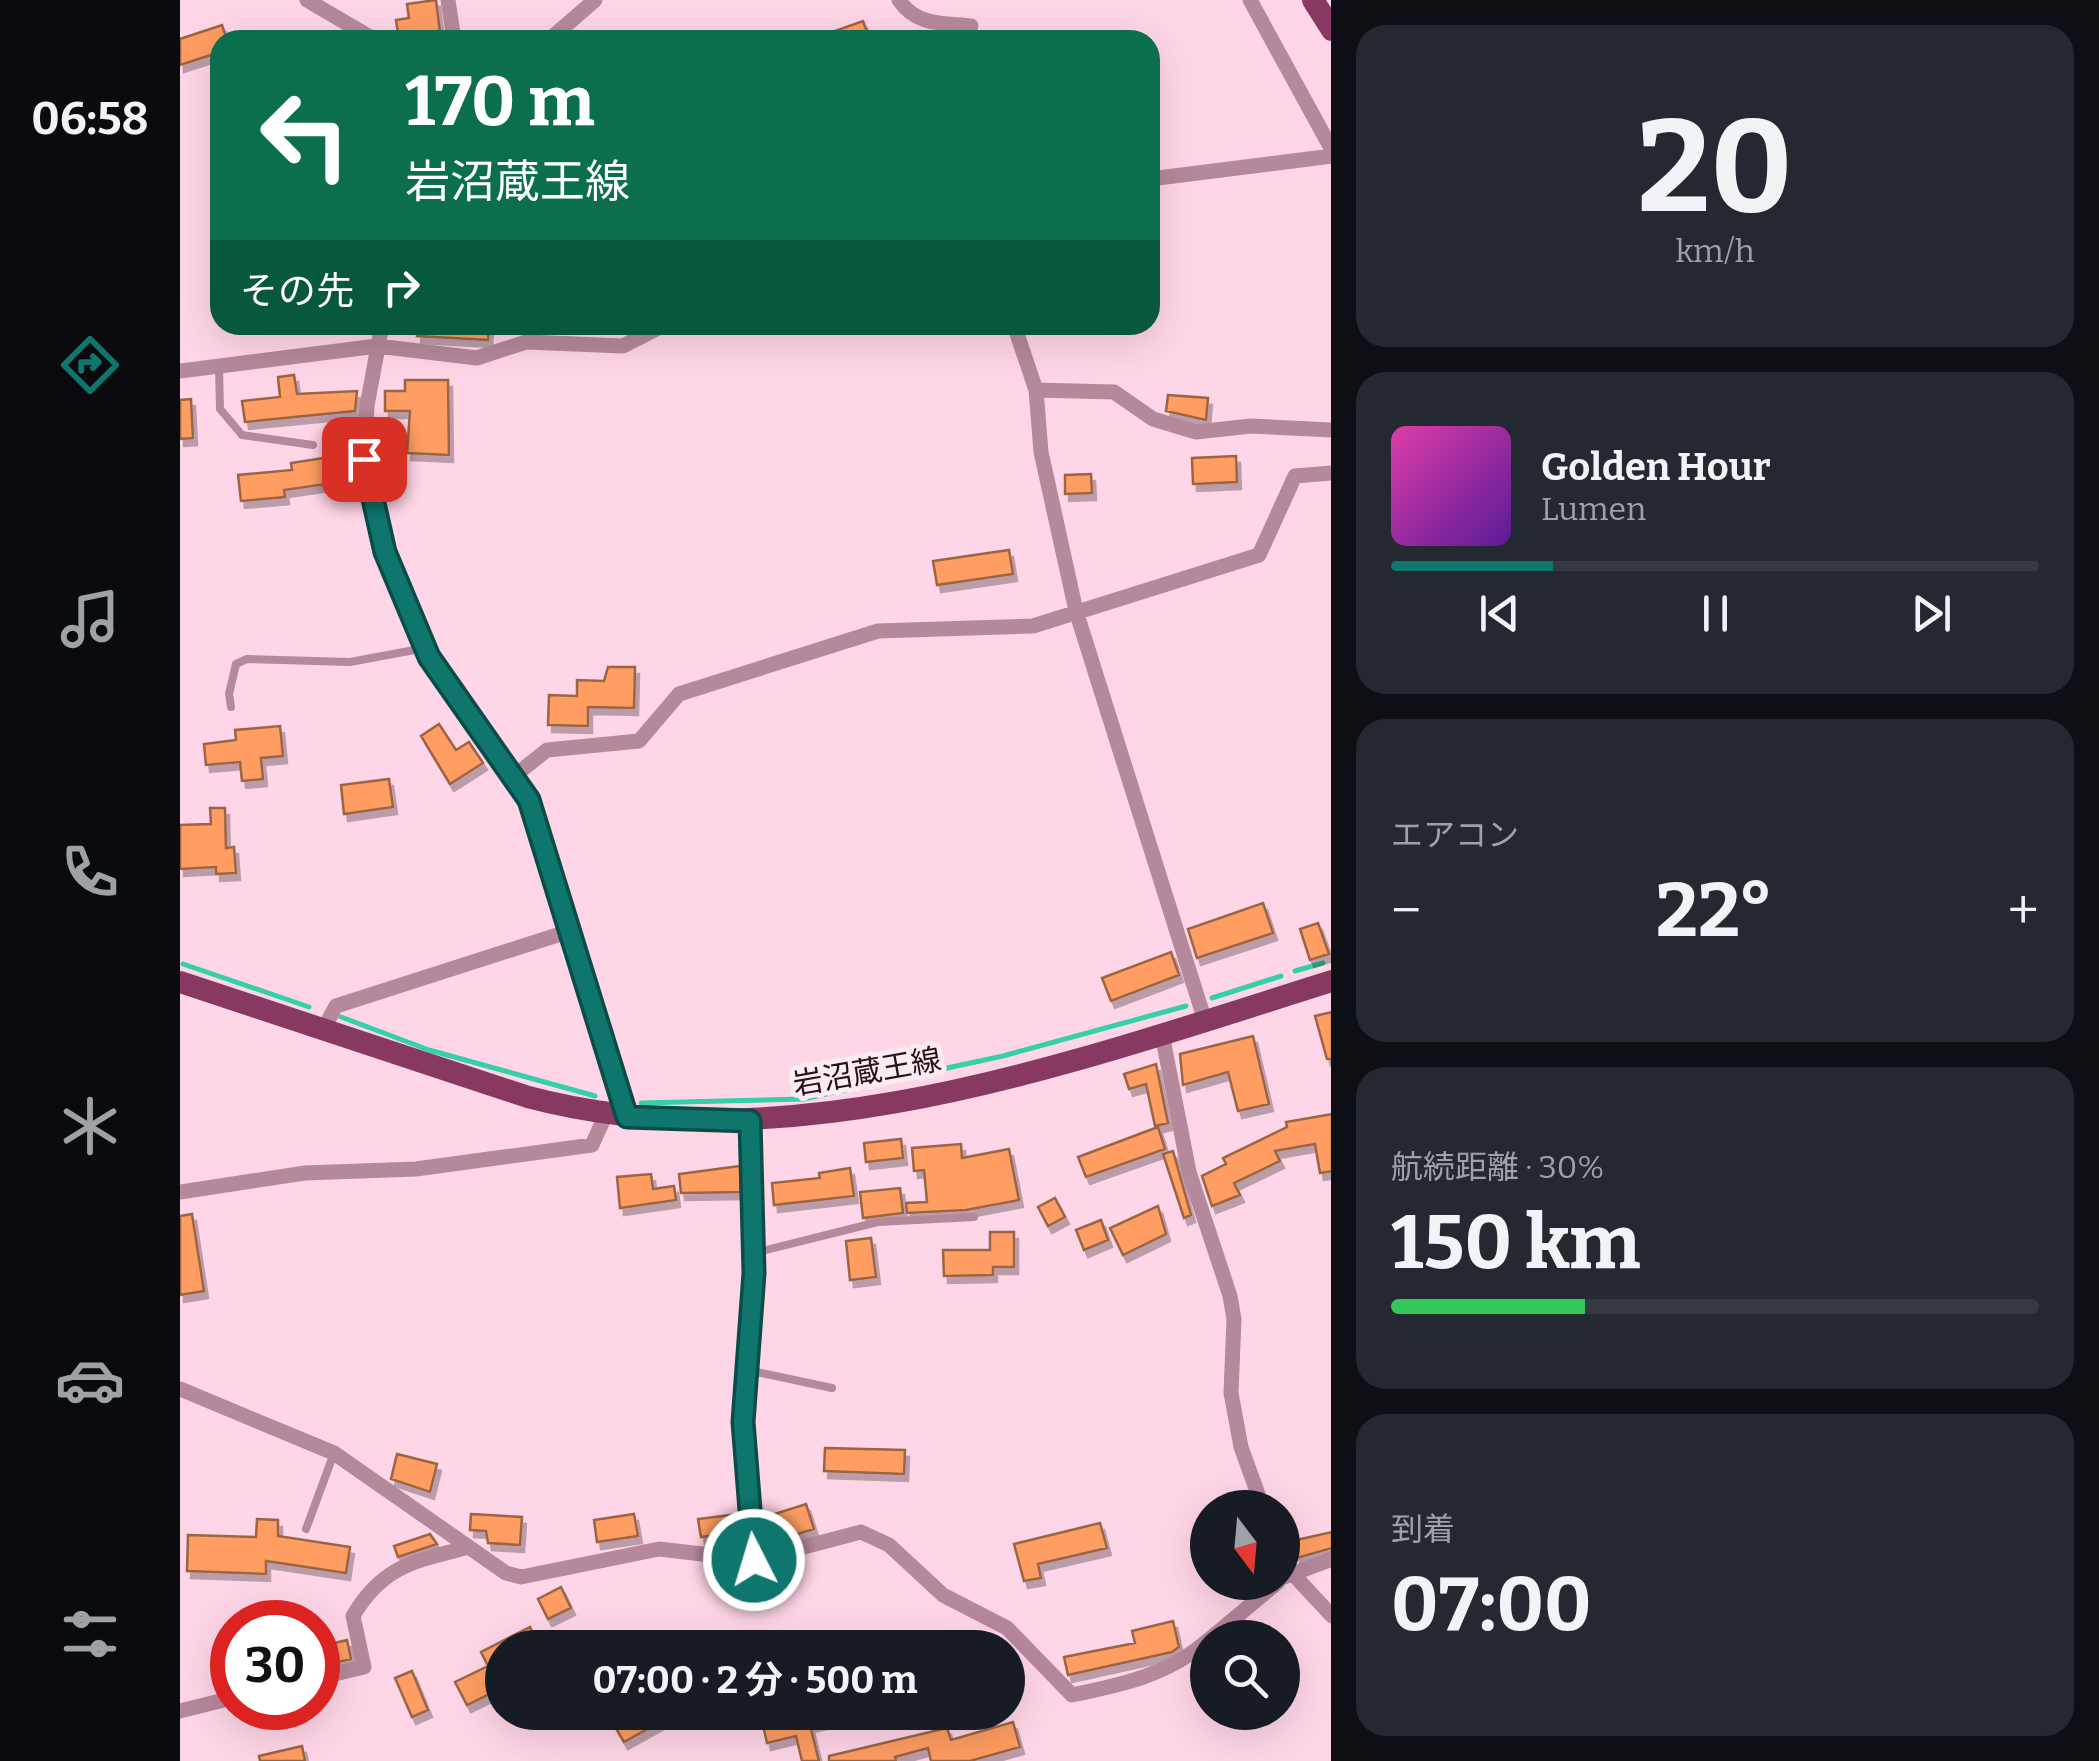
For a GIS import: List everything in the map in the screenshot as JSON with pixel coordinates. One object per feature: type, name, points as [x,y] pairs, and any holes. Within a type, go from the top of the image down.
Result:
[{"type":"main road","points":[[1313,0],[1331,28]]},
{"type":"main road","name":"岩沼蔵王線","points":[[180,982],[528,1098],[617,1116],[750,1121],[922,1095],[1162,1034],[1331,981]]},
{"type":"street","points":[[307,0],[358,30]]},
{"type":"street","points":[[448,0],[452,30]]},
{"type":"street","points":[[560,30],[595,0]]},
{"type":"street","points":[[899,0],[909,15],[925,21],[971,26]]},
{"type":"street","points":[[1250,0],[1331,151]]},
{"type":"street","points":[[1160,178],[1331,153]]},
{"type":"street","points":[[180,1192],[306,1173],[416,1168],[592,1144],[617,1116],[570,931],[529,800],[452,695],[425,648],[396,585],[374,519],[364,459],[380,335]]},
{"type":"street","points":[[180,371],[377,346],[477,358],[526,342],[623,346],[649,335]]},
{"type":"street","points":[[1017,335],[1036,390],[1041,452],[1076,612],[1205,1021]]},
{"type":"street","points":[[1036,390],[1114,392],[1153,419],[1196,432],[1251,426],[1331,430]]},
{"type":"street","points":[[513,777],[546,750],[639,741],[679,694],[878,631],[1032,626],[1259,555],[1294,476],[1331,473]]},
{"type":"street","points":[[323,1030],[336,1006],[570,931]]},
{"type":"street","points":[[1162,1034],[1189,1172],[1230,1296],[1234,1320],[1231,1392],[1241,1447],[1257,1490]]},
{"type":"street","points":[[750,1121],[754,1253],[743,1422],[754,1560]]},
{"type":"street","points":[[180,1389],[334,1454],[506,1572],[522,1578],[658,1549],[754,1560],[843,1534],[878,1536],[944,1595],[1021,1639],[1050,1677],[1072,1695],[1160,1672],[1190,1656]]},
{"type":"street","points":[[340,1673],[364,1667],[353,1616],[379,1582],[398,1567],[469,1547]]},
{"type":"street","points":[[1300,1572],[1331,1559]]},
{"type":"street","points":[[1300,1591],[1331,1615]]},
{"type":"street","points":[[1232,1620],[1257,1600]]},
{"type":"street","points":[[180,1710],[210,1703]]},
{"type":"lane","points":[[219,366],[220,409],[242,436],[313,445]]},
{"type":"lane","points":[[231,707],[229,694],[236,664],[247,658],[350,662],[425,648]]},
{"type":"lane","points":[[754,1253],[878,1222],[974,1217]]},
{"type":"lane","points":[[747,1370],[832,1388]]},
{"type":"lane","points":[[306,1529],[334,1454]]},
{"type":"building","points":[[436,0],[440,30],[398,30],[396,20],[409,18],[407,4]]},
{"type":"building","points":[[863,21],[866,30],[838,30]]},
{"type":"building","points":[[222,25],[224,30],[210,30],[210,55],[180,65],[180,39]]},
{"type":"building","points":[[417,335],[488,335],[488,340]]},
{"type":"building","points":[[294,375],[297,394],[357,391],[355,411],[245,422],[242,401],[280,397],[278,377]]},
{"type":"building","points":[[405,380],[448,380],[449,455],[407,453],[410,411],[385,411],[385,391],[405,391]]},
{"type":"building","points":[[1168,395],[1208,398],[1206,420],[1166,411]]},
{"type":"building","points":[[191,399],[193,438],[180,439],[180,400]]},
{"type":"building","points":[[343,455],[347,481],[284,490],[285,497],[241,501],[238,475],[292,470],[291,463]]},
{"type":"building","points":[[1236,456],[1237,482],[1193,484],[1192,458]]},
{"type":"building","points":[[1091,474],[1092,493],[1065,494],[1065,475]]},
{"type":"building","points":[[1009,550],[1013,574],[937,585],[933,561]]},
{"type":"building","points":[[608,667],[635,667],[634,708],[588,707],[588,726],[548,725],[549,695],[577,696],[577,680],[604,681]]},
{"type":"building","points":[[439,724],[456,750],[469,742],[483,763],[450,784],[421,736]]},
{"type":"building","points":[[280,726],[283,756],[261,758],[263,779],[242,781],[240,762],[206,765],[204,744],[236,740],[235,730]]},
{"type":"building","points":[[389,779],[393,807],[344,814],[341,785]]},
{"type":"building","points":[[210,808],[225,808],[226,848],[234,847],[236,873],[216,874],[216,867],[180,869],[180,825],[211,824]]},
{"type":"building","points":[[1263,903],[1273,933],[1197,958],[1188,929]]},
{"type":"building","points":[[1318,923],[1329,954],[1310,960],[1300,929]]},
{"type":"building","points":[[1171,952],[1179,975],[1111,1001],[1102,978]]},
{"type":"building","points":[[1331,1012],[1331,1059],[1327,1059],[1315,1016]]},
{"type":"building","points":[[1253,1036],[1269,1104],[1238,1111],[1228,1072],[1183,1085],[1180,1054]]},
{"type":"building","points":[[1156,1064],[1168,1123],[1155,1126],[1146,1084],[1129,1089],[1124,1074]]},
{"type":"building","points":[[1331,1114],[1331,1171],[1320,1173],[1315,1144],[1275,1151],[1280,1161],[1234,1183],[1240,1195],[1212,1206],[1202,1176],[1226,1164],[1223,1158],[1287,1127],[1286,1122]]},
{"type":"building","points":[[1158,1127],[1165,1149],[1086,1177],[1078,1157]]},
{"type":"building","points":[[901,1139],[903,1158],[866,1162],[864,1143]]},
{"type":"building","points":[[961,1144],[962,1158],[1009,1149],[1019,1200],[966,1210],[907,1213],[906,1203],[927,1202],[924,1170],[914,1171],[912,1148]]},
{"type":"building","points":[[1173,1151],[1191,1215],[1184,1218],[1163,1154]]},
{"type":"building","points":[[740,1166],[741,1192],[681,1193],[679,1174]]},
{"type":"building","points":[[850,1168],[854,1196],[774,1205],[772,1183],[820,1178],[819,1173]]},
{"type":"building","points":[[651,1174],[653,1189],[674,1186],[676,1200],[620,1208],[617,1177]]},
{"type":"building","points":[[900,1188],[903,1213],[863,1218],[860,1192]]},
{"type":"building","points":[[1055,1198],[1065,1217],[1048,1226],[1038,1207]]},
{"type":"building","points":[[1158,1206],[1166,1234],[1123,1255],[1110,1228]]},
{"type":"building","points":[[192,1214],[204,1291],[180,1295],[180,1216]]},
{"type":"building","points":[[1101,1220],[1108,1240],[1084,1250],[1076,1230]]},
{"type":"building","points":[[990,1232],[1014,1232],[1014,1267],[993,1267],[993,1275],[944,1276],[943,1250],[990,1250]]},
{"type":"building","points":[[871,1238],[876,1277],[850,1280],[846,1241]]},
{"type":"building","points":[[825,1448],[905,1450],[904,1474],[824,1471]]},
{"type":"building","points":[[397,1454],[437,1464],[430,1492],[391,1479]]},
{"type":"building","points":[[806,1504],[814,1529],[772,1542],[765,1517]]},
{"type":"building","points":[[471,1514],[522,1517],[520,1545],[488,1543],[486,1531],[470,1530]]},
{"type":"building","points":[[634,1514],[638,1536],[597,1542],[594,1520]]},
{"type":"building","points":[[739,1514],[742,1547],[725,1545],[724,1534],[701,1537],[698,1519]]},
{"type":"building","points":[[257,1519],[278,1520],[278,1536],[350,1547],[346,1573],[266,1561],[266,1574],[187,1571],[188,1535],[256,1537]]},
{"type":"building","points":[[1100,1523],[1107,1548],[1038,1564],[1041,1578],[1024,1581],[1014,1544]]},
{"type":"building","points":[[1331,1532],[1331,1548],[1300,1557],[1300,1539]]},
{"type":"building","points":[[430,1534],[437,1544],[398,1557],[394,1546]]},
{"type":"building","points":[[561,1587],[571,1608],[548,1619],[538,1599]]},
{"type":"building","points":[[1173,1621],[1179,1647],[1172,1652],[1068,1675],[1064,1657],[1135,1643],[1132,1631]]},
{"type":"building","points":[[347,1640],[351,1659],[340,1662],[340,1642]]},
{"type":"building","points":[[485,1667],[485,1696],[467,1705],[455,1682]]},
{"type":"building","points":[[412,1671],[428,1710],[412,1717],[395,1678]]},
{"type":"building","points":[[617,1730],[646,1730],[624,1742]]},
{"type":"building","points":[[764,1730],[811,1730],[819,1761],[802,1761],[796,1736],[767,1743]]},
{"type":"building","points":[[939,1730],[948,1730],[951,1740],[985,1730],[1015,1730],[1020,1747],[970,1761],[931,1761],[928,1748],[895,1757],[896,1761],[829,1761],[829,1756]]},
{"type":"building","points":[[302,1746],[305,1761],[260,1761],[259,1756]]},
{"type":"waterway","points":[[1295,971],[1323,963]]},
{"type":"waterway","points":[[183,964],[309,1007]]},
{"type":"waterway","points":[[1212,998],[1281,976]]},
{"type":"waterway","points":[[641,1103],[803,1099],[1003,1056],[1186,1006]]},
{"type":"waterway","points":[[341,1017],[429,1050],[595,1096]]},
{"type":"route","points":[[364,459],[374,519],[396,585],[429,657],[529,800],[627,1117],[687,1122],[750,1121],[754,1273],[743,1422],[754,1560]]}]
